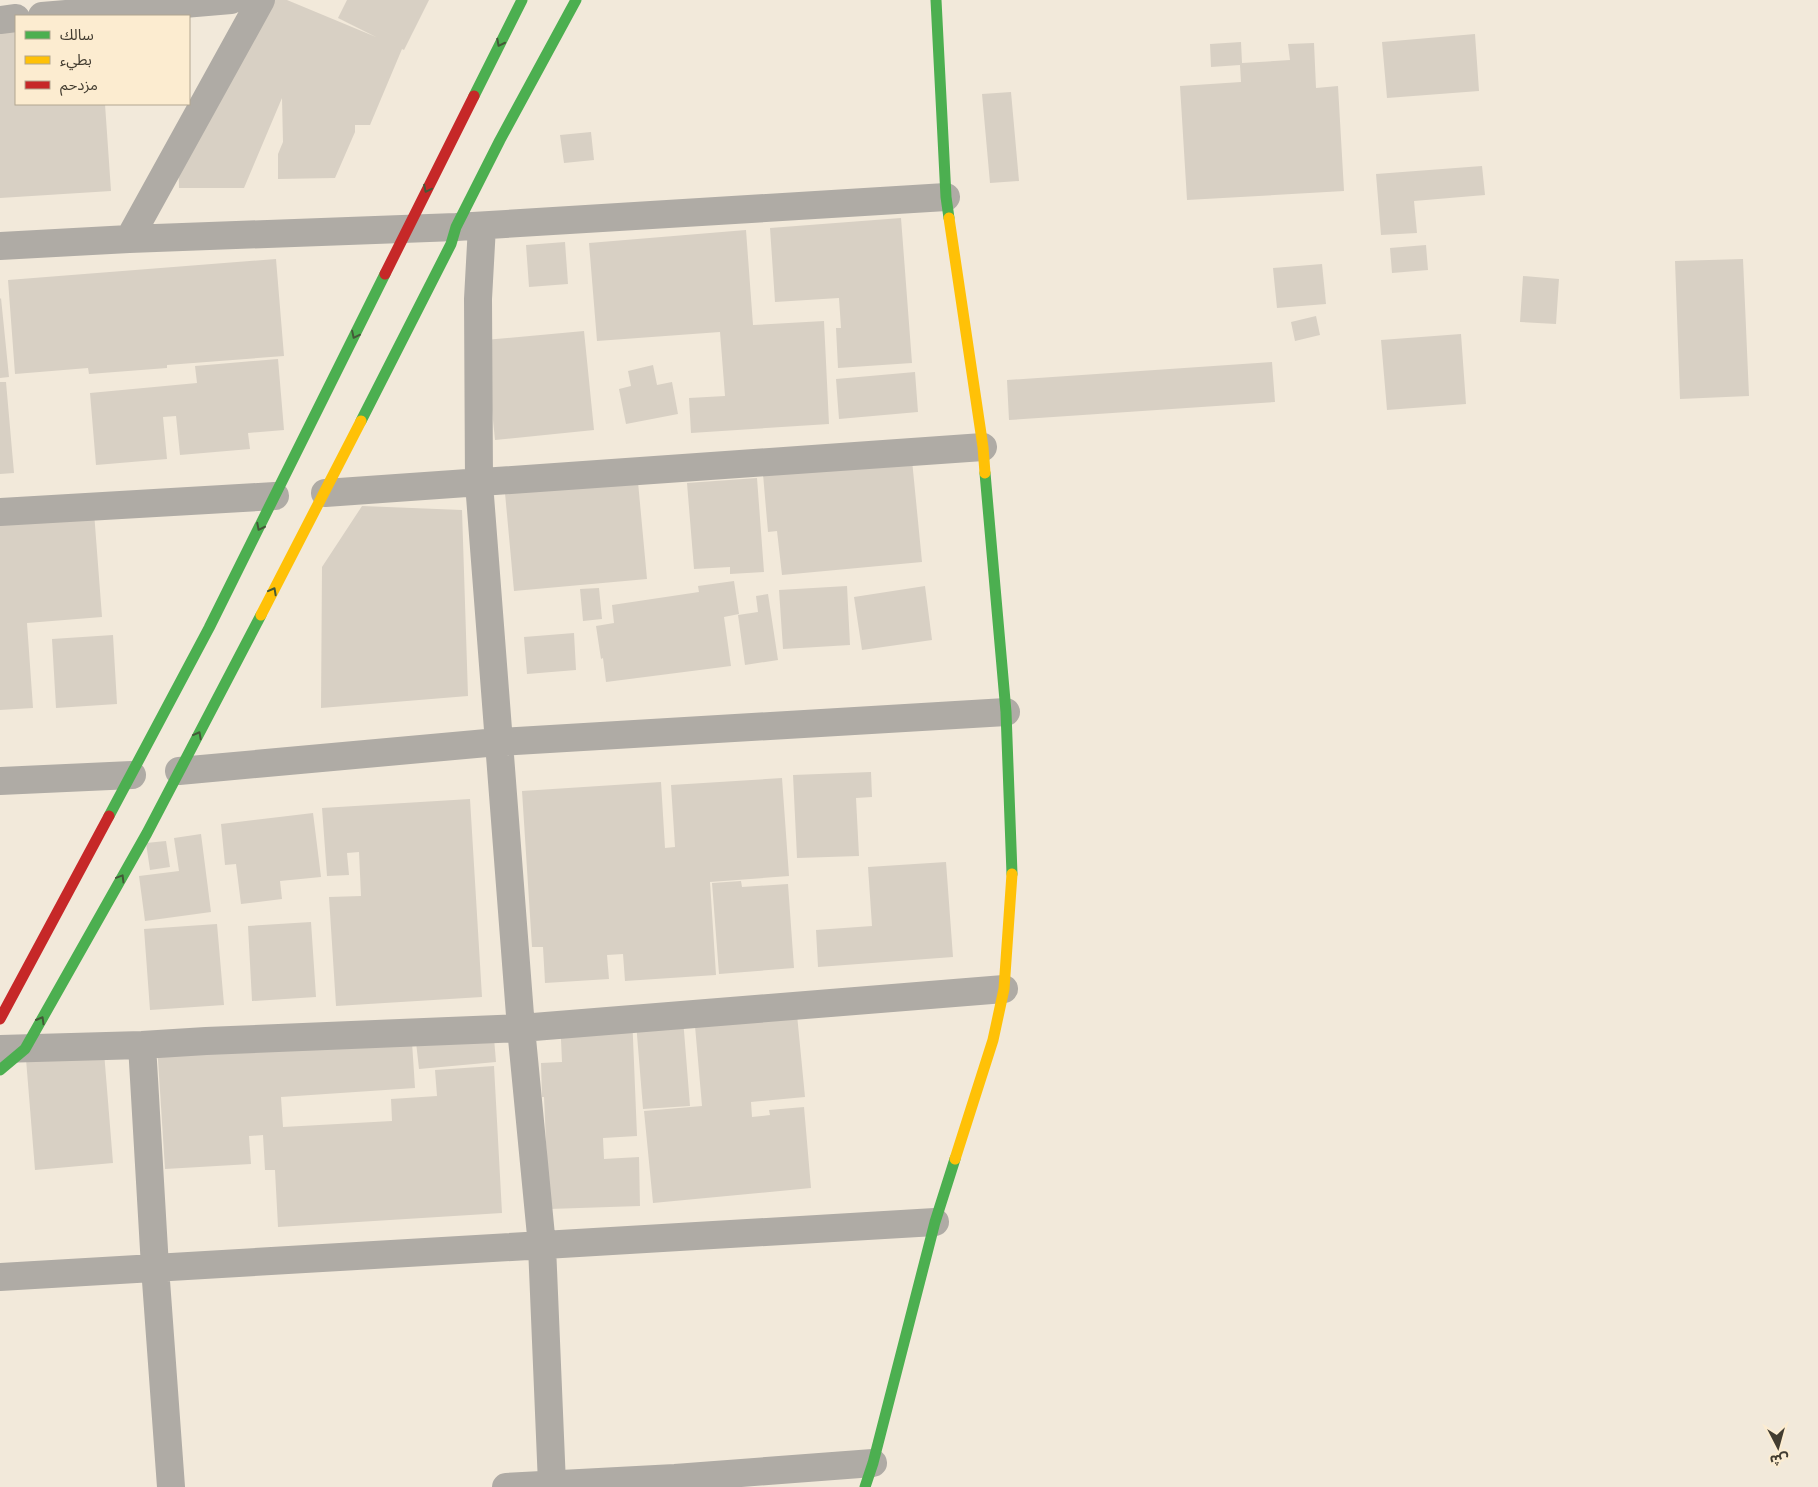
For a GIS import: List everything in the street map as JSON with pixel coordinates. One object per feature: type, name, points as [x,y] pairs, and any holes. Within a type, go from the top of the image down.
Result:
[{"type":"street","points":[[54,15],[231,0]]},
{"type":"street","points":[[129,239],[261,0]]},
{"type":"street","points":[[0,1019],[208,630],[522,0]]},
{"type":"street","points":[[0,1070],[139,847],[325,493],[451,244],[469,226],[500,140],[576,0]]},
{"type":"street","points":[[506,1487],[675,1478],[869,1475],[935,1222],[993,1040],[1004,989],[1012,871],[1006,712],[983,447],[946,197],[936,0]]},
{"type":"street","points":[[0,20],[15,18]]},
{"type":"street","points":[[0,246],[469,226],[946,197]]},
{"type":"street","points":[[469,226],[478,299],[479,483],[521,1028],[542,1246],[552,1484]]},
{"type":"street","points":[[325,493],[983,447]]},
{"type":"street","points":[[0,512],[275,496]]},
{"type":"street","points":[[179,771],[498,742],[1006,712]]},
{"type":"street","points":[[0,781],[132,775]]},
{"type":"street","points":[[12,1049],[521,1028],[1004,989]]},
{"type":"street","points":[[142,1045],[155,1267],[171,1487]]},
{"type":"street","points":[[0,1277],[935,1222]]},
{"type":"building","points":[[257,0],[287,0],[376,37],[338,18],[347,0],[429,0],[404,50],[402,49],[370,125],[355,125],[355,132],[335,178],[278,179],[278,154],[283,142],[282,98],[244,188],[179,188],[178,149]]},
{"type":"building","points":[[101,7],[15,15],[15,105],[105,105],[111,191],[0,198],[0,14]]},
{"type":"building","points":[[1475,34],[1479,91],[1387,98],[1382,42]]},
{"type":"building","points":[[1241,42],[1242,63],[1290,60],[1288,44],[1314,43],[1316,88],[1338,86],[1344,191],[1187,200],[1180,86],[1241,82],[1240,65],[1211,67],[1210,44]]},
{"type":"building","points":[[1011,92],[1019,181],[990,183],[982,94]]},
{"type":"building","points":[[591,132],[594,160],[564,163],[560,135]]},
{"type":"building","points":[[1482,166],[1485,195],[1414,201],[1417,233],[1381,235],[1376,174]]},
{"type":"building","points":[[901,218],[912,363],[838,368],[836,328],[841,328],[839,298],[775,302],[770,228]]},
{"type":"building","points":[[746,230],[753,325],[824,321],[829,424],[691,433],[689,398],[725,396],[720,332],[597,341],[589,243]]},
{"type":"building","points":[[565,242],[568,284],[529,287],[526,245]]},
{"type":"building","points":[[1426,245],[1428,270],[1392,273],[1390,248]]},
{"type":"building","points":[[276,259],[284,356],[167,365],[167,368],[89,374],[88,368],[15,374],[8,280]]},
{"type":"building","points":[[1743,259],[1749,396],[1680,399],[1675,261]]},
{"type":"building","points":[[1322,264],[1326,304],[1277,308],[1273,268]]},
{"type":"building","points":[[1523,276],[1559,279],[1556,324],[1520,322]]},
{"type":"building","points":[[0,299],[9,377],[0,378]]},
{"type":"building","points":[[1316,316],[1320,335],[1295,341],[1291,322]]},
{"type":"building","points":[[584,331],[594,430],[495,440],[485,340]]},
{"type":"building","points":[[1461,334],[1466,404],[1387,410],[1381,340]]},
{"type":"building","points":[[278,359],[284,430],[248,433],[250,449],[180,455],[176,416],[163,417],[167,459],[96,465],[90,393],[197,383],[195,366]]},
{"type":"building","points":[[1272,362],[1275,402],[1009,420],[1007,380]]},
{"type":"building","points":[[653,365],[657,385],[672,382],[678,414],[626,424],[619,389],[631,386],[628,371]]},
{"type":"building","points":[[915,372],[918,412],[839,419],[836,379]]},
{"type":"building","points":[[0,382],[6,382],[14,473],[0,474]]},
{"type":"building","points":[[912,460],[922,562],[782,575],[777,531],[768,532],[763,474]]},
{"type":"building","points":[[757,478],[764,572],[730,574],[730,567],[694,569],[687,483]]},
{"type":"building","points":[[638,482],[647,579],[514,591],[505,493]]},
{"type":"building","points":[[362,506],[462,510],[468,696],[321,708],[322,567]]},
{"type":"building","points":[[94,512],[102,617],[27,623],[33,708],[0,710],[0,519]]},
{"type":"building","points":[[734,581],[739,614],[724,617],[731,666],[606,682],[596,626],[614,623],[612,605],[699,592],[698,586]]},
{"type":"building","points":[[847,586],[850,645],[783,649],[779,590]]},
{"type":"building","points":[[925,586],[932,640],[862,650],[854,597]]},
{"type":"building","points":[[599,588],[602,619],[583,621],[580,589]]},
{"type":"building","points":[[768,594],[778,660],[745,665],[738,615],[758,612],[756,596]]},
{"type":"building","points":[[574,633],[576,670],[527,674],[524,637]]},
{"type":"building","points":[[113,635],[117,704],[56,708],[52,639]]},
{"type":"building","points":[[871,772],[872,797],[856,798],[859,856],[797,858],[793,775]]},
{"type":"building","points":[[782,778],[789,876],[710,882],[716,975],[625,981],[623,954],[607,955],[609,979],[545,983],[543,947],[532,947],[522,791],[661,782],[665,848],[675,847],[671,785]]},
{"type":"building","points":[[470,799],[482,997],[336,1006],[329,897],[361,896],[359,852],[347,853],[349,875],[327,876],[322,808]]},
{"type":"building","points":[[313,813],[321,877],[280,881],[282,899],[241,904],[236,864],[225,865],[221,824]]},
{"type":"building","points":[[201,834],[211,912],[145,921],[139,876],[179,871],[174,838]]},
{"type":"building","points":[[166,841],[170,867],[150,870],[146,843]]},
{"type":"building","points":[[946,862],[953,957],[818,967],[816,930],[872,926],[868,867]]},
{"type":"building","points":[[741,881],[742,887],[788,884],[794,968],[719,974],[712,883]]},
{"type":"building","points":[[311,922],[316,997],[252,1001],[248,926]]},
{"type":"building","points":[[217,924],[224,1005],[150,1010],[144,929]]},
{"type":"building","points":[[795,994],[805,1097],[751,1102],[752,1117],[770,1115],[769,1110],[804,1107],[811,1188],[653,1203],[644,1111],[702,1106],[693,1003]]},
{"type":"building","points":[[682,1006],[690,1106],[643,1109],[635,1010]]},
{"type":"building","points":[[632,1014],[637,1136],[603,1138],[604,1159],[639,1157],[640,1206],[549,1209],[541,1063],[562,1062],[560,1018]]},
{"type":"building","points":[[493,1026],[496,1062],[419,1069],[415,1033]]},
{"type":"building","points":[[411,1027],[415,1088],[281,1097],[283,1127],[392,1121],[391,1099],[437,1096],[435,1070],[494,1066],[502,1213],[278,1227],[275,1170],[265,1170],[263,1135],[249,1136],[251,1164],[165,1169],[157,1044]]},
{"type":"building","points":[[104,1052],[113,1163],[35,1170],[26,1059]]},
{"type":"traffic: fast","points":[[474,96],[522,0]]},
{"type":"traffic: fast","points":[[361,421],[451,244],[456,227],[500,140],[576,0]]},
{"type":"traffic: fast","points":[[936,0],[946,197],[949,218]]},
{"type":"traffic: fast","points":[[109,816],[209,628],[385,274]]},
{"type":"traffic: fast","points":[[985,473],[1006,712],[1012,874]]},
{"type":"traffic: fast","points":[[0,1070],[25,1049],[147,833],[261,615]]},
{"type":"traffic: fast","points":[[865,1487],[873,1463],[935,1222],[955,1159]]},
{"type":"traffic: slow","points":[[949,218],[983,447],[985,473]]},
{"type":"traffic: slow","points":[[261,615],[361,421]]},
{"type":"traffic: slow","points":[[955,1159],[993,1040],[1004,989],[1012,874]]},
{"type":"traffic: jam","points":[[385,274],[474,96]]},
{"type":"traffic: jam","points":[[0,1019],[109,816]]}]
